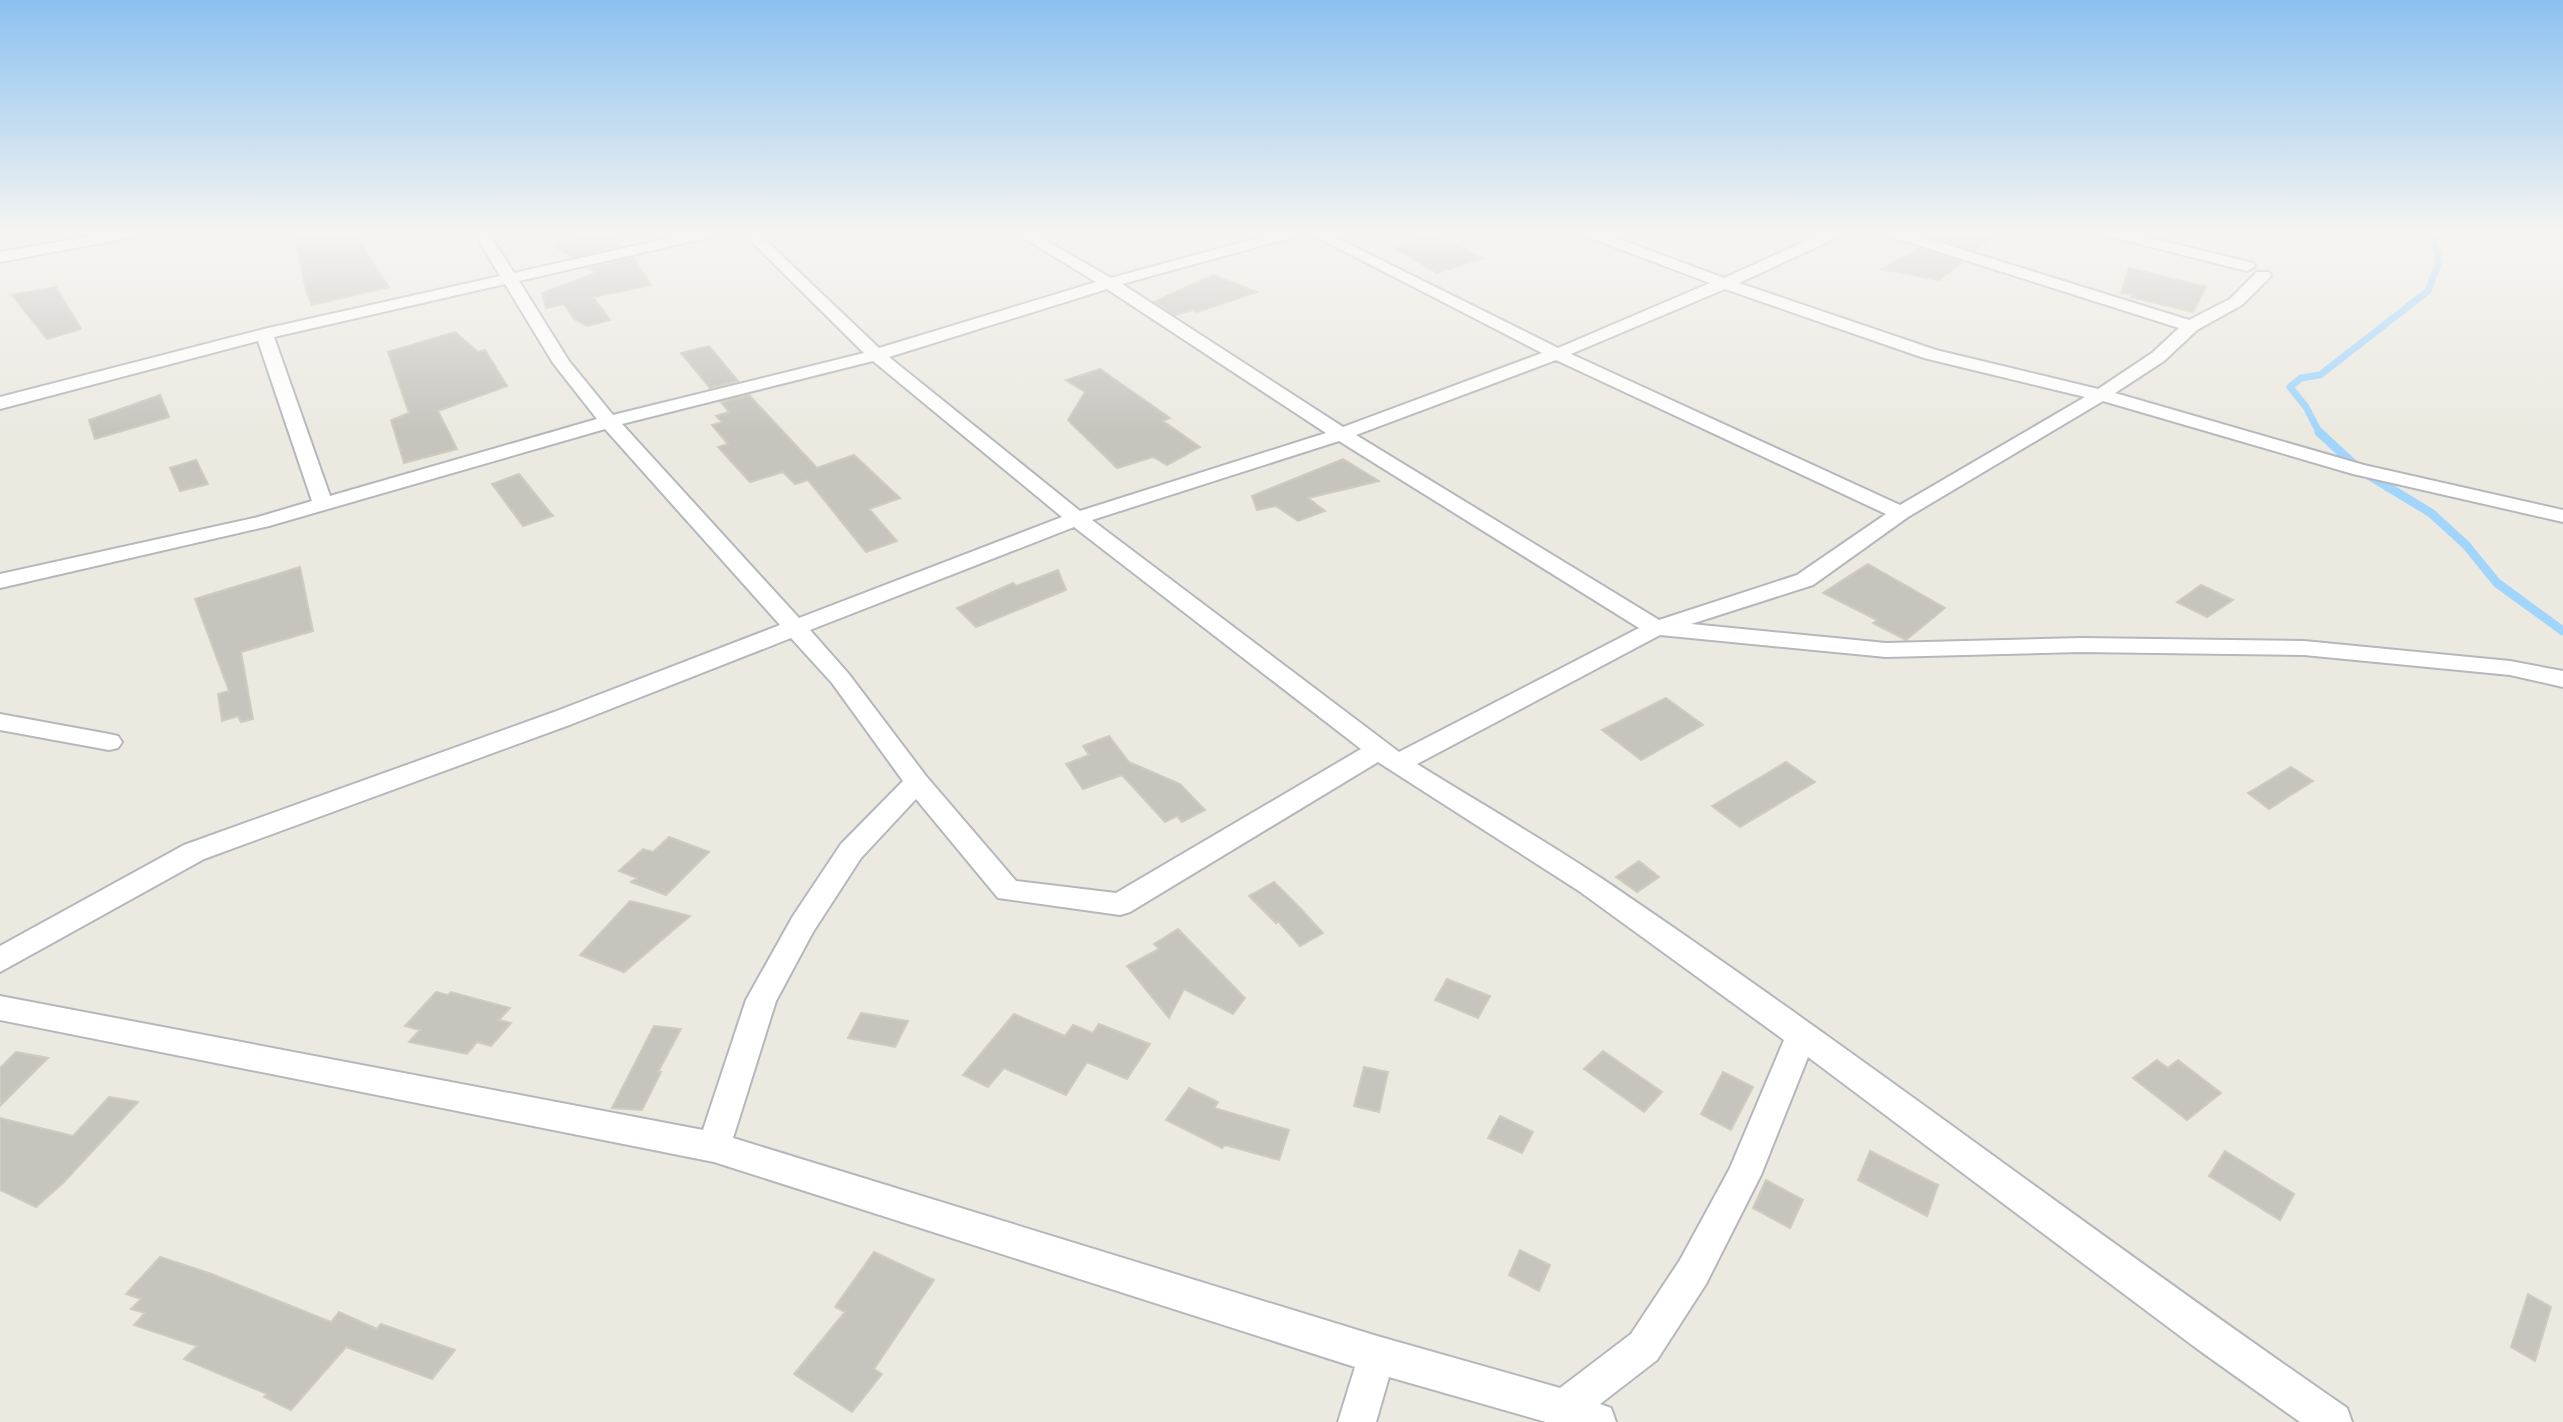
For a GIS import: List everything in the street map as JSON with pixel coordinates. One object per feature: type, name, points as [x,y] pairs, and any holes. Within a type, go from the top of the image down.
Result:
[{"type":"street","points":[[0,403],[264,334],[418,298]]},
{"type":"street","points":[[523,298],[562,363],[608,422],[840,678],[917,782],[1008,891],[1120,904],[1388,757],[1656,628],[1805,580],[1900,513],[2101,395],[2158,357],[2191,326],[2238,298]]},
{"type":"street","points":[[818,298],[876,355],[1078,519],[1388,757],[1590,884],[2333,1422]]},
{"type":"street","points":[[0,581],[262,522],[608,422],[876,355],[1059,298]]},
{"type":"street","points":[[1133,298],[1341,434],[1656,628],[1886,650],[2081,645],[2304,648],[2510,668],[2563,679]]},
{"type":"street","points":[[1446,298],[1557,354],[1900,513]]},
{"type":"street","points":[[0,960],[194,852],[563,718],[1078,519],[1341,434],[1557,354],[1684,298]]},
{"type":"street","points":[[1768,298],[1930,354],[2101,395],[2360,471],[2563,516]]},
{"type":"street","points":[[2103,298],[2191,326]]},
{"type":"street","points":[[264,334],[323,505]]},
{"type":"street","points":[[0,722],[109,742]]},
{"type":"street","points":[[714,1147],[761,1000],[803,924],[851,851],[917,782]]},
{"type":"street","points":[[0,1009],[714,1147],[1377,1355],[1564,1408],[1597,1422]]},
{"type":"street","points":[[1564,1408],[1644,1347],[1693,1272],[1744,1175],[1801,1035]]},
{"type":"street","points":[[1357,1422],[1377,1355]]},
{"type":"building","points":[[15,298],[63,298],[81,329],[47,339]]},
{"type":"building","points":[[309,298],[340,298],[312,305]]},
{"type":"building","points":[[543,298],[594,298],[610,320],[587,326],[574,319],[564,304],[546,308]]},
{"type":"building","points":[[1162,298],[1238,298],[1197,312],[1193,310],[1175,315],[1154,302]]},
{"type":"building","points":[[2137,298],[2200,298],[2193,312]]},
{"type":"building","points":[[455,332],[478,352],[485,350],[507,386],[438,411],[457,449],[404,463],[391,420],[409,413],[388,352]]},
{"type":"building","points":[[709,346],[738,381],[710,388],[681,353]]},
{"type":"building","points":[[1100,369],[1170,418],[1163,421],[1200,447],[1167,465],[1153,457],[1117,468],[1068,420],[1085,392],[1066,380]]},
{"type":"building","points":[[160,395],[169,417],[95,439],[89,420]]},
{"type":"building","points":[[749,395],[817,468],[854,455],[900,498],[869,509],[897,541],[866,552],[808,480],[795,484],[783,472],[750,482],[718,447],[728,444],[712,425],[722,422],[716,416],[729,412],[721,402]]},
{"type":"building","points":[[1343,459],[1379,481],[1308,498],[1325,511],[1298,521],[1276,506],[1257,510],[1252,496]]},
{"type":"building","points":[[196,460],[208,484],[180,491],[170,468]]},
{"type":"building","points":[[519,474],[553,516],[523,526],[492,484]]},
{"type":"building","points":[[1868,564],[1945,608],[1906,640],[1873,623],[1877,620],[1823,593]]},
{"type":"building","points":[[300,567],[313,631],[241,652],[253,719],[241,722],[238,716],[222,721],[218,694],[229,691],[195,599]]},
{"type":"building","points":[[1058,570],[1066,590],[976,627],[957,608],[1013,583],[1016,586]]},
{"type":"building","points":[[2201,585],[2233,600],[2207,617],[2177,602]]},
{"type":"building","points":[[1666,698],[1703,725],[1641,760],[1602,730]]},
{"type":"building","points":[[1109,736],[1129,762],[1180,784],[1205,810],[1182,822],[1177,816],[1165,822],[1122,775],[1083,789],[1066,764],[1089,755],[1083,746]]},
{"type":"building","points":[[1786,762],[1815,782],[1740,827],[1712,806]]},
{"type":"building","points":[[2291,767],[2313,781],[2269,809],[2248,793]]},
{"type":"building","points":[[669,837],[709,852],[666,895],[631,882],[637,878],[619,871],[643,849],[653,852]]},
{"type":"building","points":[[1639,861],[1659,877],[1637,892],[1616,877]]},
{"type":"building","points":[[1274,882],[1323,933],[1300,946],[1278,921],[1276,923],[1249,896]]},
{"type":"building","points":[[630,901],[690,916],[624,972],[580,955]]},
{"type":"building","points":[[1178,929],[1245,998],[1233,1014],[1184,989],[1169,1018],[1127,966],[1159,949],[1154,944]]},
{"type":"building","points":[[1447,979],[1490,996],[1478,1018],[1435,1000]]},
{"type":"building","points":[[436,992],[448,995],[451,992],[510,1008],[499,1020],[511,1023],[491,1046],[477,1042],[467,1054],[409,1042],[420,1030],[405,1026]]},
{"type":"building","points":[[861,1013],[908,1021],[895,1047],[848,1038]]},
{"type":"building","points":[[1014,1014],[1065,1036],[1073,1025],[1093,1033],[1099,1024],[1150,1044],[1127,1079],[1087,1062],[1066,1095],[1004,1068],[988,1087],[963,1075]]},
{"type":"building","points":[[654,1026],[681,1029],[642,1110],[612,1108]]},
{"type":"building","points":[[1603,1051],[1662,1092],[1644,1112],[1584,1069]]},
{"type":"building","points":[[16,1052],[48,1058],[0,1106],[0,1068]]},
{"type":"building","points":[[2157,1060],[2168,1068],[2178,1060],[2221,1093],[2187,1120],[2133,1078]]},
{"type":"building","points":[[1364,1067],[1388,1072],[1379,1112],[1354,1106]]},
{"type":"building","points":[[1723,1072],[1753,1087],[1731,1130],[1701,1114]]},
{"type":"building","points":[[1189,1088],[1218,1102],[1214,1108],[1289,1130],[1279,1160],[1225,1145],[1222,1148],[1166,1120]]},
{"type":"building","points":[[109,1097],[138,1102],[64,1182],[36,1207],[0,1190],[0,1118],[73,1136]]},
{"type":"building","points":[[1500,1116],[1533,1132],[1522,1153],[1488,1138]]},
{"type":"building","points":[[1870,1151],[1938,1185],[1927,1216],[1858,1180]]},
{"type":"building","points":[[2225,1151],[2294,1194],[2280,1220],[2209,1176]]},
{"type":"building","points":[[1766,1180],[1803,1200],[1790,1228],[1753,1208]]},
{"type":"building","points":[[1520,1250],[1550,1265],[1539,1291],[1509,1275]]},
{"type":"building","points":[[874,1252],[934,1280],[874,1369],[882,1374],[852,1412],[794,1374],[845,1312],[835,1307]]},
{"type":"building","points":[[160,1257],[209,1273],[331,1322],[339,1312],[377,1329],[381,1324],[455,1350],[432,1379],[346,1347],[291,1410],[264,1397],[267,1394],[184,1359],[197,1346],[134,1325],[145,1313],[131,1309],[141,1299],[126,1294]]},
{"type":"building","points":[[2528,1294],[2551,1307],[2535,1361],[2511,1347]]},
{"type":"waterway","points":[[2320,434],[2306,407],[2290,387],[2301,378],[2320,375],[2419,298]]},
{"type":"waterway","points":[[2319,432],[2360,470],[2431,513],[2466,545],[2497,583],[2563,631]]}]
